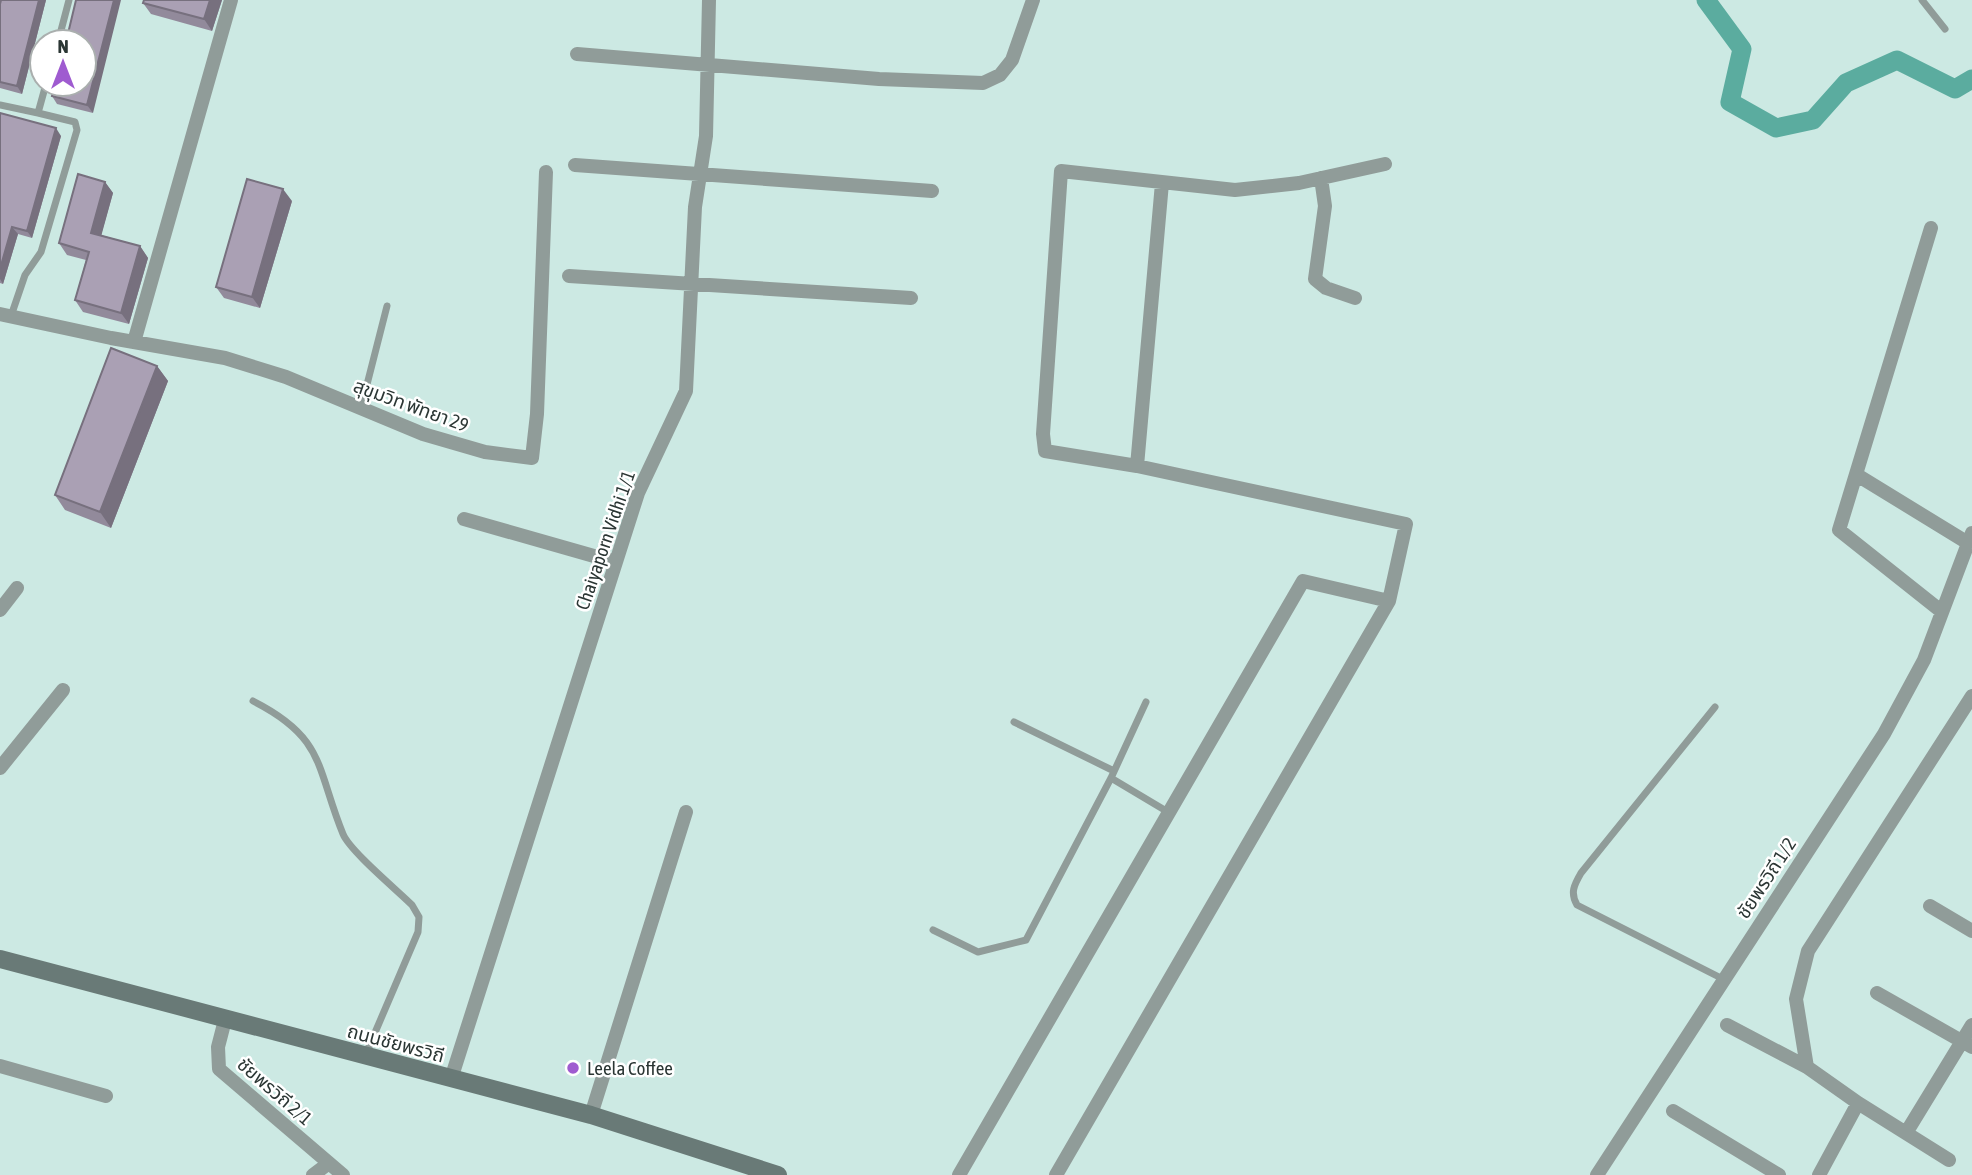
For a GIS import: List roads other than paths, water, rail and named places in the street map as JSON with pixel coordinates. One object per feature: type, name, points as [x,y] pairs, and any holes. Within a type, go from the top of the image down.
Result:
[{"type":"main road","name":"ถนนชัยพรวิถี","points":[[0,959],[591,1115],[751,1170],[778,1175]]},
{"type":"street","points":[[134,342],[230,0]]},
{"type":"street","name":"Chaiyaporn Vidhi 1/1","points":[[451,1079],[638,493],[686,391],[691,345],[691,281],[706,136],[709,0]]},
{"type":"street","points":[[577,54],[879,79],[983,83],[1000,75],[1012,60],[1033,0]]},
{"type":"street","points":[[1056,1175],[1388,601],[1406,524],[1138,466],[1045,452],[1042,434],[1061,171],[1235,190],[1321,178],[1385,164]]},
{"type":"street","points":[[575,165],[701,172],[932,191]]},
{"type":"street","name":"สุขุมวิท พัทยา 29","points":[[6,315],[225,358],[286,376],[423,435],[485,452],[533,458],[546,172]]},
{"type":"street","points":[[1321,178],[1325,206],[1315,279],[1326,288],[1355,299]]},
{"type":"street","points":[[1138,466],[1162,183]]},
{"type":"street","points":[[1931,228],[1839,530],[1941,611]]},
{"type":"street","points":[[569,276],[691,281],[911,298]]},
{"type":"street","points":[[1857,475],[1970,538]]},
{"type":"street","points":[[464,519],[615,562]]},
{"type":"street","name":"ชัยพรวิถี 1/2","points":[[1597,1175],[1884,734],[1924,660],[1970,538]]},
{"type":"street","points":[[959,1175],[1303,582],[1388,601]]},
{"type":"street","points":[[0,610],[17,587]]},
{"type":"street","points":[[0,768],[63,690]]},
{"type":"street","points":[[1807,1067],[1796,999],[1808,951],[1972,697]]},
{"type":"street","points":[[591,1115],[686,812]]},
{"type":"street","points":[[1930,906],[1972,931]]},
{"type":"street","points":[[1877,993],[1967,1044]]},
{"type":"street","name":"ชัยพรวิถี 2/1","points":[[225,1020],[218,1047],[219,1069],[343,1175]]},
{"type":"street","points":[[1727,1025],[1807,1067],[1858,1103],[1950,1160]]},
{"type":"street","points":[[1906,1133],[1967,1044],[1972,1025]]},
{"type":"street","points":[[0,1066],[106,1096]]},
{"type":"street","points":[[1819,1175],[1858,1103]]},
{"type":"street","points":[[1673,1111],[1779,1175]]},
{"type":"street","points":[[313,1175],[329,1163]]},
{"type":"lane","points":[[62,28],[69,0]]},
{"type":"lane","points":[[1922,0],[1945,29]]},
{"type":"lane","points":[[38,113],[42,98]]},
{"type":"lane","points":[[0,105],[75,122],[77,130],[41,252],[25,275],[6,315]]},
{"type":"lane","points":[[361,408],[387,306]]},
{"type":"lane","points":[[253,701],[286,717],[312,747],[343,835],[412,905],[419,917],[418,932],[365,1057]]},
{"type":"lane","points":[[933,930],[978,951],[1026,940],[1146,702]]},
{"type":"lane","points":[[1715,706],[1581,873],[1573,887],[1573,898],[1577,905],[1723,979]]},
{"type":"lane","points":[[1014,722],[1112,774],[1168,812]]},
{"type":"waterway","points":[[1706,0],[1742,49],[1730,102],[1776,128],[1813,120],[1846,83],[1897,60],[1955,89],[1972,79]]},
{"type":"place","name":"Leela Coffee","points":[[573,1068]]}]
